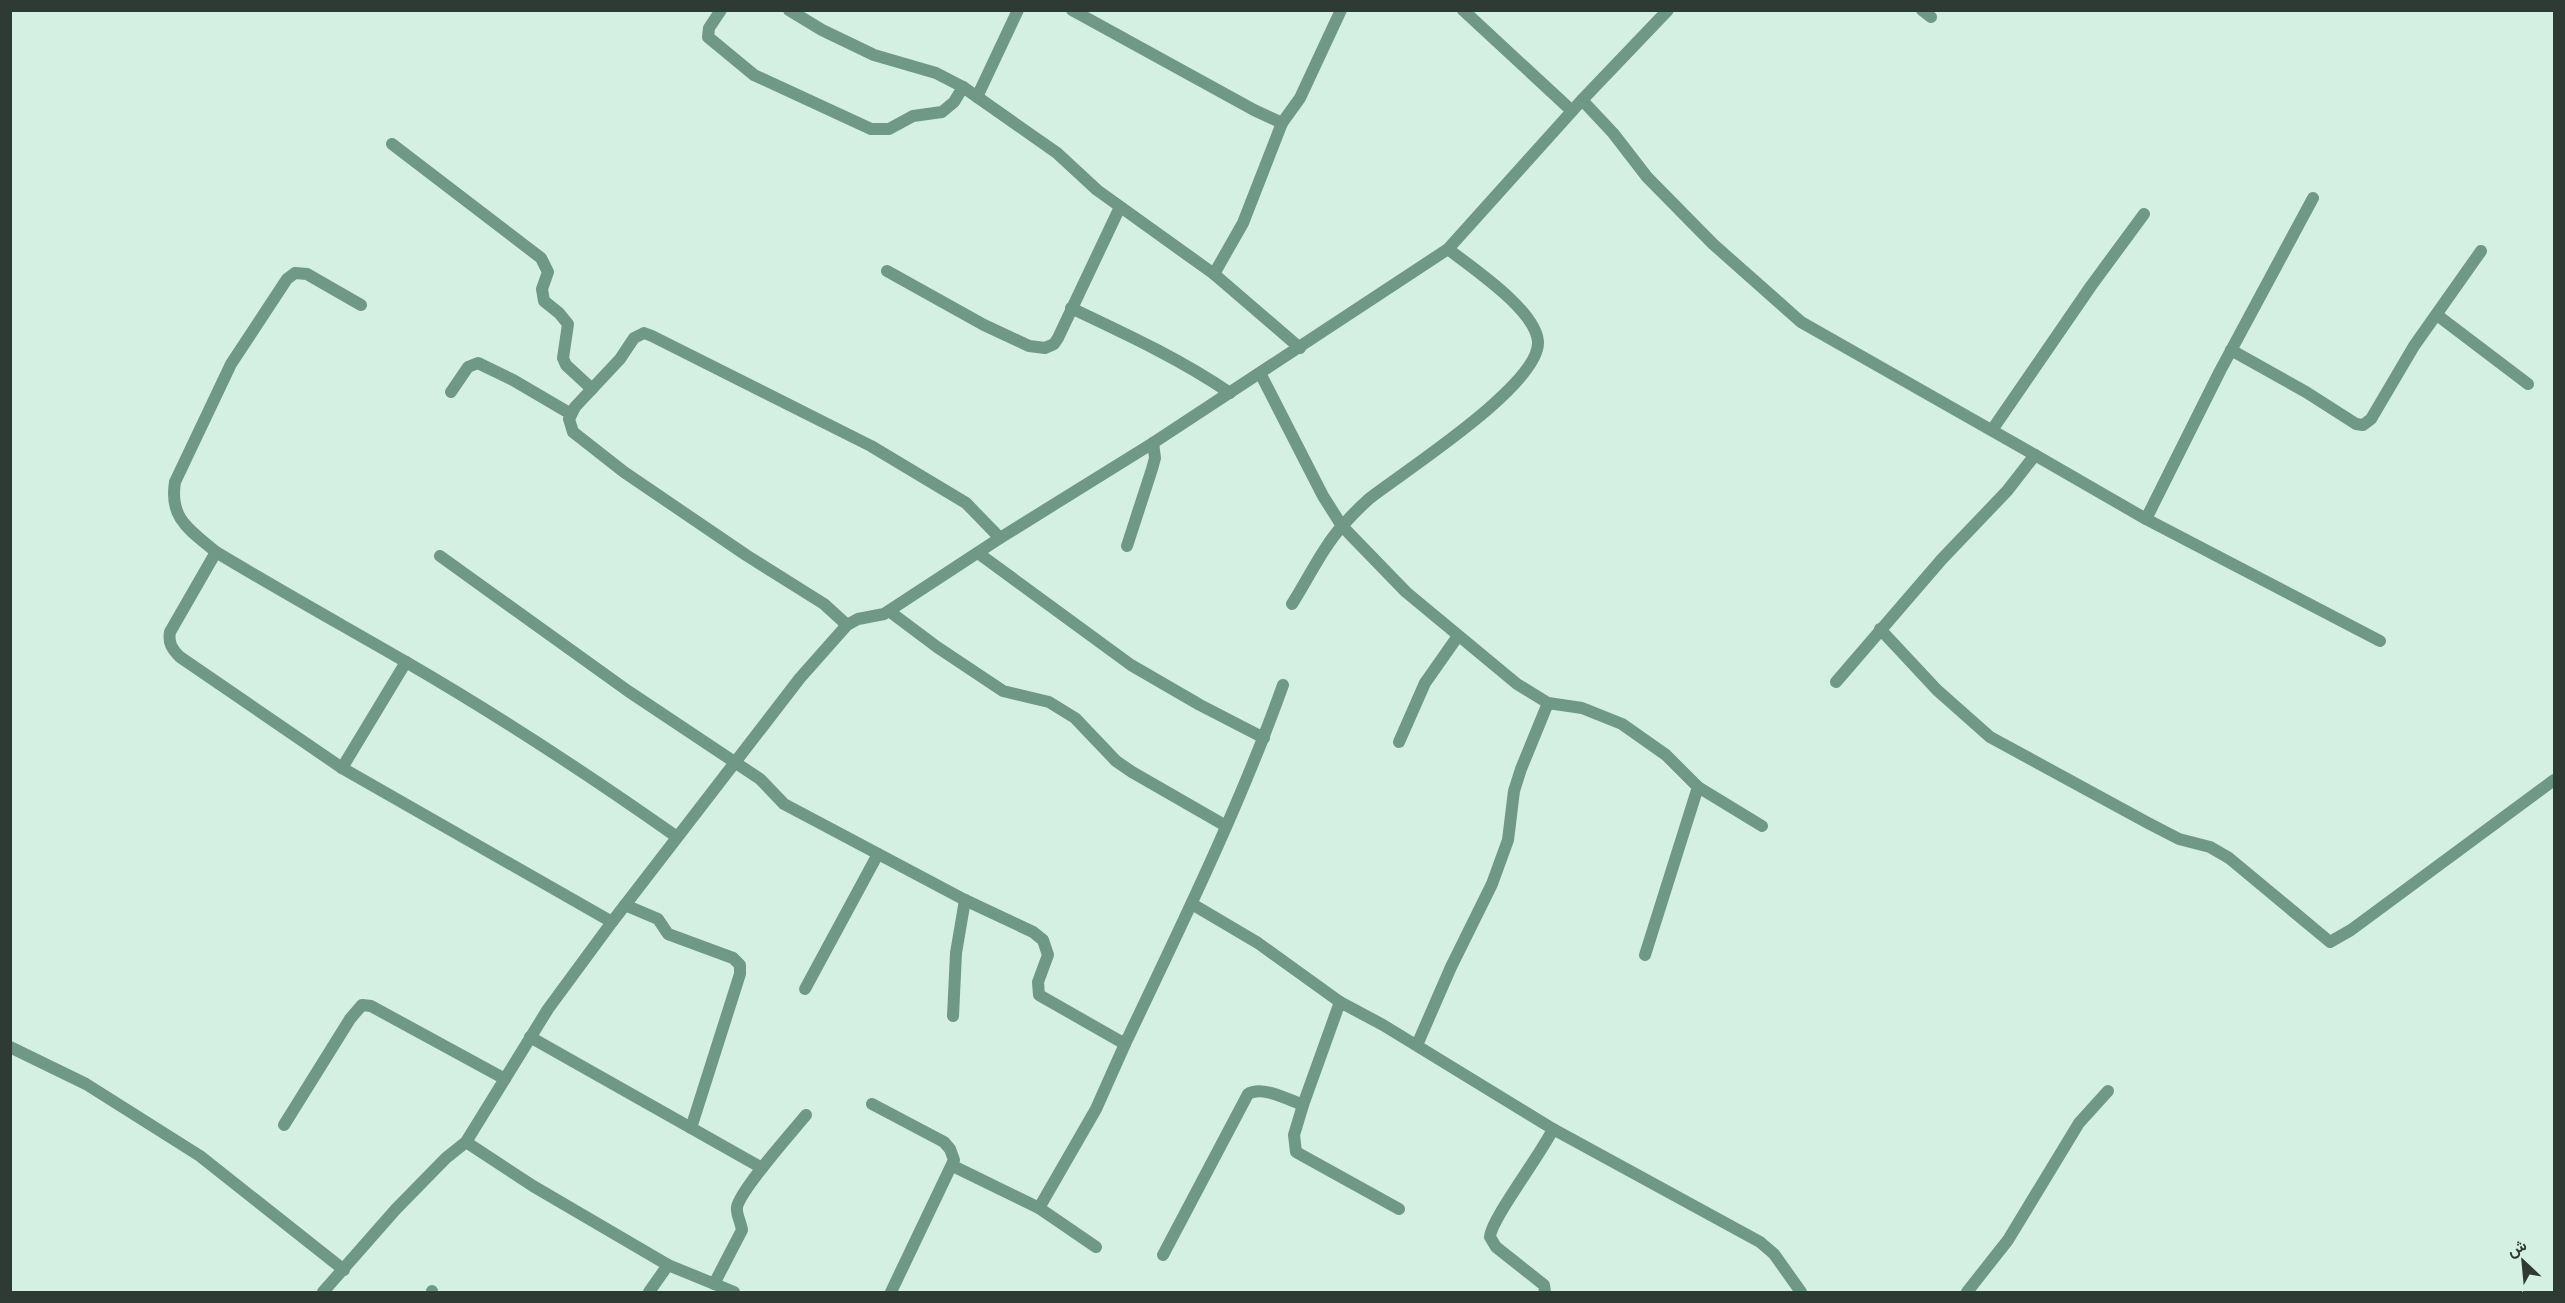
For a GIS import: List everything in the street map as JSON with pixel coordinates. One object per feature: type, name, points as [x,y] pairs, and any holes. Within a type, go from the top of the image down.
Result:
[{"type":"street","points":[[721,10],[709,28],[708,37],[744,67],[768,82],[871,129],[889,129],[913,116],[942,112],[954,102],[963,87]]},
{"type":"street","points":[[789,10],[822,30],[874,55],[936,73],[963,87],[1057,153],[1097,190],[1214,274],[1300,348]]},
{"type":"street","points":[[977,97],[1018,10]]},
{"type":"street","points":[[1072,10],[1254,110],[1282,123]]},
{"type":"street","points":[[1214,274],[1243,223],[1282,123],[1300,98],[1341,10]]},
{"type":"street","points":[[1463,10],[1572,111]]},
{"type":"street","points":[[323,1293],[396,1209],[446,1158],[466,1142],[530,1037],[612,921],[800,678],[847,625],[858,619],[879,617],[889,611],[1000,538],[1154,443],[1448,249],[1582,100],[1668,10]]},
{"type":"street","points":[[1582,100],[1613,133],[1647,177],[1713,244],[1801,322],[2146,519],[2379,641]]},
{"type":"street","points":[[392,144],[541,258],[548,272],[542,289],[544,302],[560,313],[568,324],[563,358],[566,365],[592,389]]},
{"type":"street","points":[[2146,519],[2231,350],[2313,198]]},
{"type":"street","points":[[887,272],[984,326],[1029,346],[1045,348],[1054,344],[1120,207]]},
{"type":"street","points":[[1992,430],[2091,286],[2144,214]]},
{"type":"street","points":[[1292,604],[1342,526],[1370,499],[1467,428],[1528,366],[1537,351],[1538,341],[1535,330],[1519,308],[1500,289],[1448,249]]},
{"type":"street","points":[[2231,350],[2306,392],[2356,424],[2363,425],[2371,419],[2414,346],[2481,251]]},
{"type":"street","points":[[361,304],[307,274],[295,273],[287,279],[231,364],[175,482],[172,499],[175,510],[186,527],[216,552],[517,729],[677,837]]},
{"type":"street","points":[[1071,308],[1157,349],[1198,371],[1230,393]]},
{"type":"street","points":[[2437,315],[2528,384]]},
{"type":"street","points":[[847,625],[824,603],[746,555],[599,453],[573,432],[570,426],[571,414],[637,335],[644,333],[652,336],[871,446],[966,503],[1000,538]]},
{"type":"street","points":[[451,392],[468,367],[478,363],[513,380],[571,414]]},
{"type":"street","points":[[1260,374],[1323,496],[1342,526],[1406,592],[1516,684],[1548,702],[1582,708],[1622,724],[1666,755],[1698,787],[1762,826]]},
{"type":"street","points":[[1127,546],[1155,458],[1154,443]]},
{"type":"street","points":[[1836,682],[1880,629],[2007,491],[2035,455]]},
{"type":"street","points":[[216,552],[170,632],[169,640],[172,650],[342,768],[612,921]]},
{"type":"street","points":[[978,553],[1131,664],[1200,705],[1264,738]]},
{"type":"street","points":[[440,556],[628,691],[735,762],[765,784],[784,804],[965,900],[1033,932],[1043,940],[1048,955],[1038,982],[1039,995],[1125,1044]]},
{"type":"street","points":[[889,611],[936,647],[1003,691],[1049,702],[1075,718],[1124,767],[1226,826]]},
{"type":"street","points":[[1880,629],[1937,690],[1990,737],[2158,829],[2179,839],[2210,847],[2229,858],[2330,942],[2351,930],[2554,780]]},
{"type":"street","points":[[1399,742],[1425,683],[1458,636]]},
{"type":"street","points":[[342,768],[405,662]]},
{"type":"street","points":[[1039,1208],[1096,1109],[1192,904],[1264,738],[1283,685]]},
{"type":"street","points":[[1417,1045],[1451,967],[1492,884],[1508,840],[1514,791],[1548,702]]},
{"type":"street","points":[[1645,955],[1698,787]]},
{"type":"street","points":[[805,989],[878,854]]},
{"type":"street","points":[[953,1016],[956,953],[965,900]]},
{"type":"street","points":[[1192,904],[1258,943],[1340,1002],[1417,1045],[1553,1129],[1760,1242],[1774,1254],[1801,1293]]},
{"type":"street","points":[[625,905],[658,919],[668,934],[733,958],[740,965],[740,974],[691,1128]]},
{"type":"street","points":[[1340,1002],[1294,1135],[1296,1152],[1398,1209]]},
{"type":"street","points":[[284,1125],[350,1019],[362,1005],[371,1006],[505,1079]]},
{"type":"street","points":[[530,1037],[762,1168]]},
{"type":"street","points":[[10,1047],[86,1084],[200,1156],[344,1270]]},
{"type":"street","points":[[1163,1254],[1248,1094],[1255,1090],[1263,1091],[1303,1105]]},
{"type":"street","points":[[1967,1293],[2008,1240],[2079,1123],[2108,1091]]},
{"type":"street","points":[[872,1104],[944,1142],[953,1155],[952,1166],[891,1293]]},
{"type":"street","points":[[714,1284],[742,1230],[738,1216],[738,1204],[762,1168],[806,1115]]},
{"type":"street","points":[[1545,1293],[1544,1285],[1496,1247],[1490,1237],[1494,1225],[1553,1129]]},
{"type":"street","points":[[466,1142],[533,1186],[668,1265],[734,1293]]},
{"type":"street","points":[[952,1166],[1039,1208],[1096,1246]]},
{"type":"street","points":[[649,1293],[668,1265]]}]
